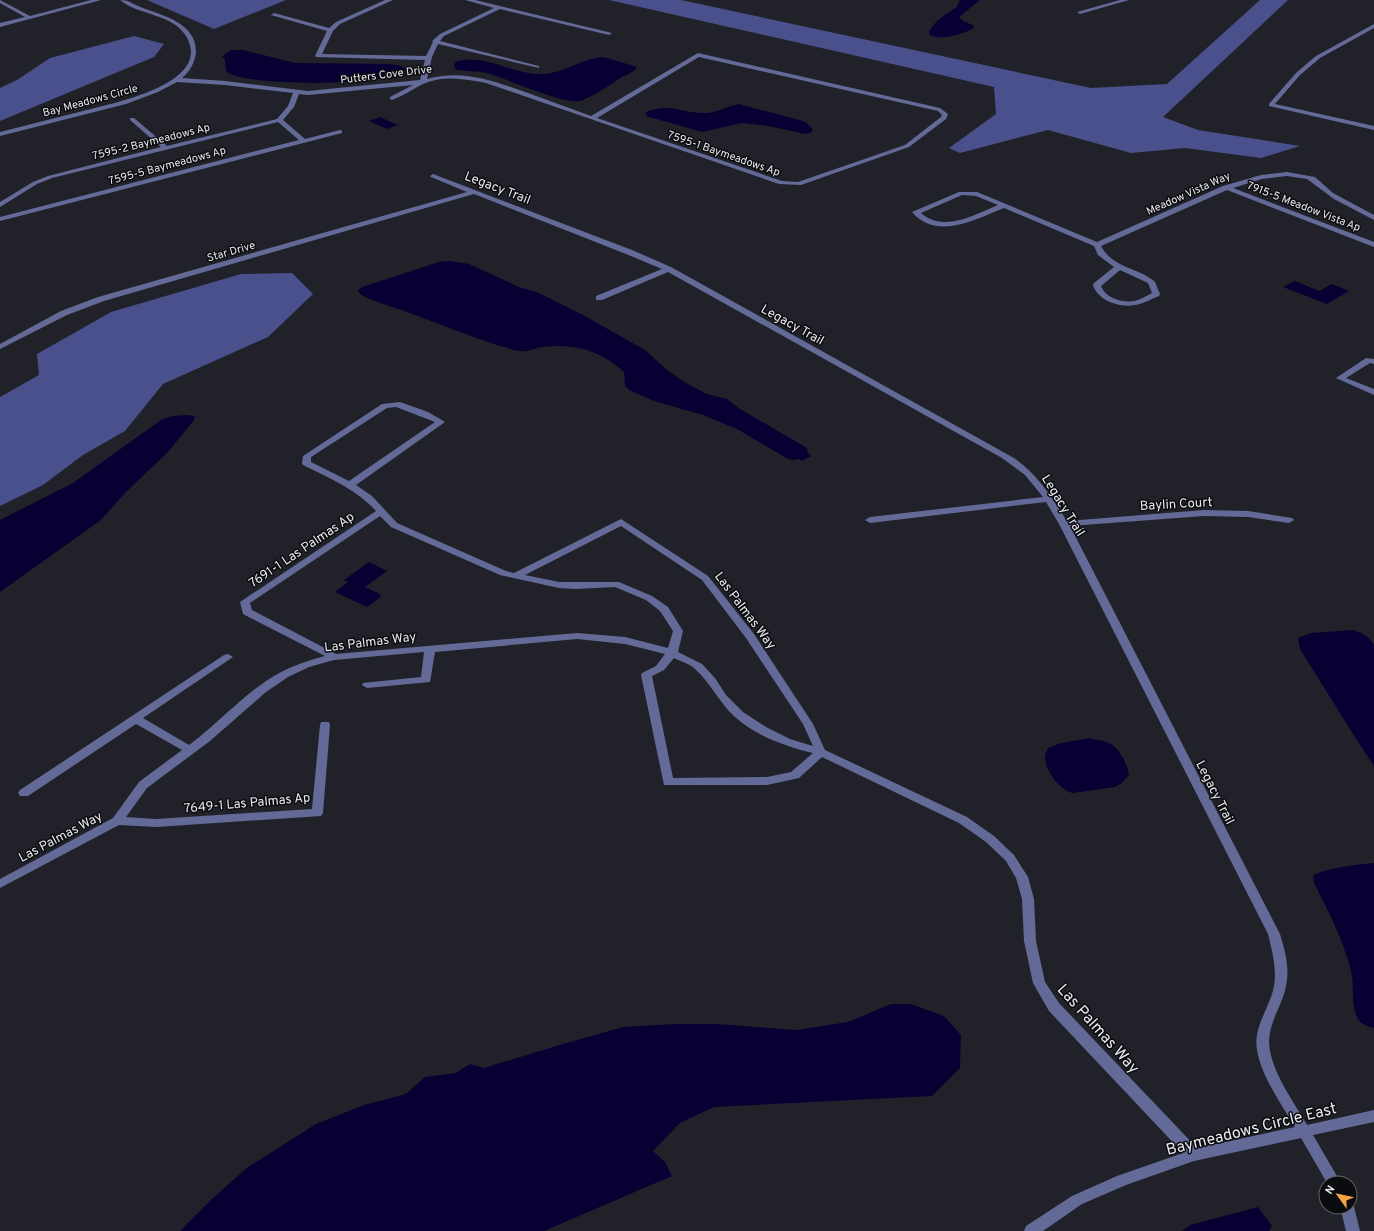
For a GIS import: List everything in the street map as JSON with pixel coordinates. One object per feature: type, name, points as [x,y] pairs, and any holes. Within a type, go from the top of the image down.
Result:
[{"type":"street","points":[[0,25],[98,0]]},
{"type":"street","name":"Bay Meadows Circle","points":[[0,134],[127,102],[158,91],[178,80],[188,68],[193,56],[193,44],[184,29],[172,21],[140,9],[123,0]]},
{"type":"street","points":[[390,0],[338,23],[330,30],[318,56],[428,58]]},
{"type":"street","points":[[468,0],[609,33]]},
{"type":"street","points":[[1080,12],[1126,0]]},
{"type":"street","points":[[0,1],[29,17]]},
{"type":"street","points":[[392,98],[423,82],[428,58],[435,41],[442,35],[500,7]]},
{"type":"street","points":[[274,15],[330,30]]},
{"type":"street","points":[[1374,26],[1318,57],[1298,74],[1271,105],[1374,128]]},
{"type":"street","points":[[1366,31],[1374,32]]},
{"type":"street","points":[[435,41],[537,67]]},
{"type":"street","name":"7595-1 Baymeadows Ap","points":[[698,55],[940,110],[945,114],[944,118],[908,146],[799,184],[782,183],[592,118],[698,55]]},
{"type":"street","name":"Putters Cove Drive","points":[[178,80],[225,83],[308,93],[423,82],[441,77],[474,78],[592,118]]},
{"type":"street","points":[[296,92],[291,107],[279,120],[304,141]]},
{"type":"street","points":[[132,119],[166,148]]},
{"type":"street","name":"7595-2 Baymeadows Ap","points":[[0,205],[35,183],[50,177],[279,120]]},
{"type":"street","name":"7595-5 Baymeadows Ap","points":[[0,219],[340,132]]},
{"type":"street","name":"Meadow Vista Way","points":[[1097,244],[1117,238],[1225,187],[1255,179],[1285,174],[1311,178],[1330,193],[1374,218]]},
{"type":"street","name":"Legacy Trail","points":[[433,176],[629,252],[668,269],[1014,462],[1033,478],[1049,499],[1064,524],[1274,934],[1281,961],[1280,986],[1264,1027],[1263,1050],[1272,1076],[1329,1175]]},
{"type":"street","name":"7915-5 Meadow Vista Ap","points":[[1225,187],[1374,245]]},
{"type":"street","name":"Star Drive","points":[[0,347],[64,313],[101,299],[474,192]]},
{"type":"street","points":[[1004,205],[951,225],[935,224],[922,219],[916,212],[961,193],[977,194],[1004,205],[1078,238],[1097,244],[1101,253],[1119,267],[1151,282],[1156,294],[1134,303],[1123,303],[1104,296],[1098,291],[1097,285],[1119,267]]},
{"type":"street","points":[[599,298],[668,269]]},
{"type":"street","points":[[1374,362],[1370,360],[1340,378],[1374,392]]},
{"type":"street","points":[[350,485],[441,422],[425,414],[397,404],[385,406],[307,456],[306,463],[350,485],[369,498],[394,525],[503,573],[559,585],[575,586],[616,584],[649,598],[664,609],[678,631],[672,653],[660,668],[646,675],[668,782],[767,781],[795,775],[821,752]]},
{"type":"street","points":[[870,520],[1049,499]]},
{"type":"street","name":"7691-1 Las Palmas Ap","points":[[334,656],[247,612],[245,602],[381,511]]},
{"type":"street","name":"Baylin Court","points":[[1064,524],[1204,513],[1248,514],[1289,520]]},
{"type":"street","name":"Las Palmas Way","points":[[517,575],[621,522],[706,578],[754,642],[808,724],[821,752]]},
{"type":"street","name":"Las Palmas Way","points":[[0,884],[117,821],[143,785],[190,750],[262,690],[284,675],[305,665],[334,656],[577,636],[601,636],[636,642],[672,653],[698,666],[711,680],[722,698],[739,715],[762,730],[786,742],[821,752],[963,820],[990,838],[1010,858],[1022,877],[1028,899],[1030,941],[1039,982],[1054,1007],[1194,1155]]},
{"type":"street","points":[[367,685],[426,680],[430,648]]},
{"type":"street","points":[[24,793],[228,657]]},
{"type":"street","points":[[136,719],[190,750]]},
{"type":"street","name":"7649-1 Las Palmas Ap","points":[[117,821],[156,824],[317,813],[325,725]]},
{"type":"street","name":"Baymeadows Circle East","points":[[1030,1231],[1077,1200],[1122,1180],[1194,1155],[1374,1116]]},
{"type":"street","points":[[1349,1215],[1353,1231]]},
{"type":"shaded area","points":[[147,0],[286,0],[214,29]]},
{"type":"shaded area","points":[[609,0],[681,0],[1091,88],[1167,84],[1260,0],[1288,0],[1163,117],[1198,130],[1300,146],[1261,158],[1185,148],[1131,153],[1048,130],[960,153],[949,148],[996,114],[994,87]]},
{"type":"shaded area","points":[[959,0],[980,0],[959,17],[974,27],[953,36],[934,37],[930,35],[929,32],[935,24],[957,7],[958,3],[960,2]]},
{"type":"shaded area","points":[[134,36],[164,44],[154,57],[0,121],[0,88],[17,80],[50,58]]},
{"type":"shaded area","points":[[232,50],[243,50],[295,63],[389,64],[401,66],[406,69],[402,73],[390,77],[342,82],[312,83],[256,80],[237,76],[226,71],[225,59],[222,57]]},
{"type":"shaded area","points":[[604,57],[637,67],[631,73],[620,78],[594,95],[580,101],[562,99],[487,73],[457,70],[454,67],[455,62],[476,60],[486,61],[528,73],[547,74],[587,60]]},
{"type":"shaded area","points":[[739,104],[803,121],[813,130],[810,133],[805,134],[768,126],[742,123],[702,132],[646,116],[646,112],[654,109],[669,108],[707,113]]},
{"type":"shaded area","points":[[380,117],[398,125],[387,129],[369,121]]},
{"type":"shaded area","points":[[450,261],[469,264],[519,287],[539,293],[583,315],[645,350],[666,369],[684,382],[707,394],[727,399],[740,409],[807,448],[808,453],[811,456],[802,461],[799,459],[788,459],[737,429],[703,415],[654,401],[629,390],[625,386],[624,372],[615,364],[596,353],[576,347],[565,346],[542,347],[527,351],[518,351],[484,341],[383,304],[365,297],[359,293],[358,290],[362,287],[439,262]]},
{"type":"shaded area","points":[[292,273],[313,294],[268,337],[163,384],[125,431],[83,455],[43,485],[0,506],[0,397],[39,375],[37,354],[111,312],[241,274]]},
{"type":"shaded area","points":[[1295,281],[1319,291],[1332,284],[1349,291],[1327,304],[1283,287]]},
{"type":"shaded area","points":[[173,416],[195,416],[194,420],[168,452],[126,492],[101,520],[0,592],[0,520],[73,483],[161,420]]},
{"type":"shaded area","points":[[369,562],[387,571],[365,587],[380,594],[381,597],[367,607],[335,592],[348,582],[344,580]]},
{"type":"shaded area","points":[[1353,630],[1365,635],[1374,645],[1374,766],[1300,649],[1298,638],[1311,633]]},
{"type":"shaded area","points":[[1090,738],[1113,745],[1120,752],[1125,761],[1129,775],[1122,783],[1115,787],[1073,793],[1058,784],[1050,774],[1045,756],[1048,748],[1061,743]]},
{"type":"shaded area","points":[[1374,863],[1374,1028],[1361,1022],[1356,1014],[1353,1002],[1352,977],[1348,959],[1335,926],[1314,883],[1313,875],[1335,868]]},
{"type":"shaded area","points":[[891,1004],[911,1004],[944,1016],[961,1035],[960,1068],[932,1096],[714,1107],[680,1123],[653,1151],[665,1162],[672,1176],[544,1231],[180,1231],[213,1198],[248,1167],[316,1124],[364,1105],[406,1094],[425,1077],[456,1073],[470,1064],[484,1068],[623,1027],[674,1024],[716,1024],[797,1030],[848,1022]]},
{"type":"shaded area","points":[[1258,1207],[1272,1226],[1269,1231],[1182,1231],[1190,1225]]}]
